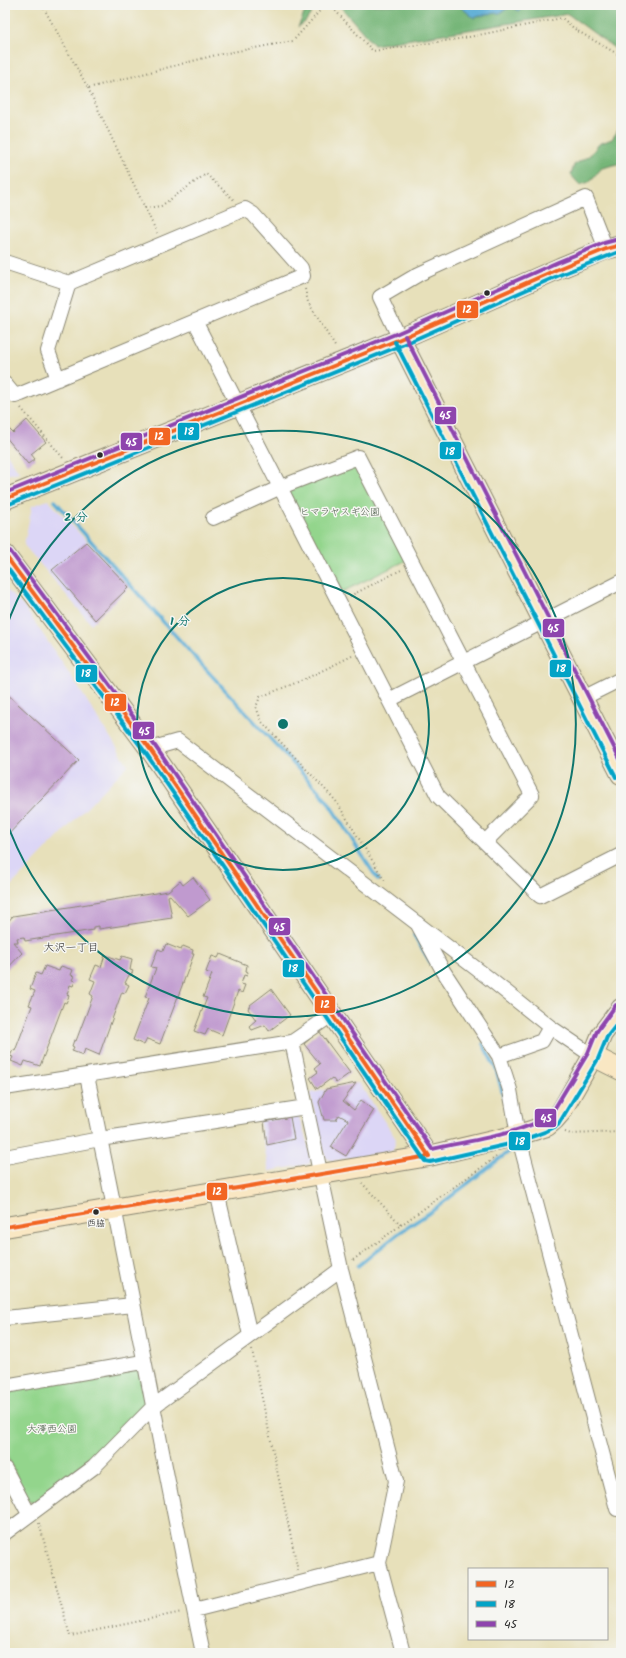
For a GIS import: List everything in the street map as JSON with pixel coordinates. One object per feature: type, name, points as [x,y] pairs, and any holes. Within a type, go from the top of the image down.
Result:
[{"type":"main road","points":[[5,499],[238,406],[400,339],[613,247]]},
{"type":"main road","points":[[400,339],[621,774]]},
{"type":"main road","points":[[5,555],[150,748],[429,1156]]},
{"type":"main road","points":[[5,1227],[320,1176],[429,1156],[512,1137],[547,1126],[561,1112],[593,1056],[602,1034],[621,1009]]},
{"type":"main road","points":[[593,1056],[621,1070]]},
{"type":"street","points":[[400,339],[380,298],[419,274],[586,198],[613,247]]},
{"type":"street","points":[[5,262],[69,283],[245,209],[254,214],[301,268],[303,276],[15,396],[5,384]]},
{"type":"street","points":[[58,378],[48,350],[69,283]]},
{"type":"street","points":[[195,321],[438,796],[540,896],[621,855]]},
{"type":"street","points":[[213,518],[281,487],[358,457],[532,795],[485,842]]},
{"type":"street","points":[[389,700],[464,664],[621,582]]},
{"type":"street","points":[[583,698],[621,679]]},
{"type":"street","points":[[150,748],[178,741],[417,923],[550,1027],[593,1056]]},
{"type":"street","points":[[417,923],[442,969],[499,1056],[510,1090],[512,1137],[617,1509]]},
{"type":"street","points":[[5,1088],[292,1042],[333,1014]]},
{"type":"street","points":[[499,1056],[542,1041],[550,1027]]},
{"type":"street","points":[[292,1042],[340,1269],[396,1481],[380,1563],[403,1653]]},
{"type":"street","points":[[87,1076],[116,1209],[143,1362],[154,1406],[203,1653]]},
{"type":"street","points":[[5,1157],[100,1139],[306,1107]]},
{"type":"street","points":[[217,1192],[250,1335]]},
{"type":"street","points":[[5,1533],[94,1467],[154,1406],[340,1269]]},
{"type":"street","points":[[5,1318],[133,1305]]},
{"type":"street","points":[[5,1386],[143,1362]]},
{"type":"street","points":[[5,1469],[32,1512]]},
{"type":"street","points":[[194,1610],[380,1563]]},
{"type":"path","points":[[42,5],[88,88],[162,243]]},
{"type":"path","points":[[88,88],[216,55],[293,41],[325,5]]},
{"type":"path","points":[[330,5],[373,51],[459,39],[562,18],[576,30],[621,56]]},
{"type":"path","points":[[145,208],[160,206],[206,174],[245,209]]},
{"type":"path","points":[[303,276],[308,302],[344,361]]},
{"type":"path","points":[[15,396],[17,403],[74,472]]},
{"type":"path","points":[[339,601],[413,564]]},
{"type":"path","points":[[364,650],[303,680],[260,697],[256,707],[262,722],[336,801],[389,887],[384,898]]},
{"type":"path","points":[[547,1126],[571,1134],[621,1132]]},
{"type":"path","points":[[340,1269],[507,1149],[512,1137]]},
{"type":"path","points":[[354,1169],[357,1178],[401,1225]]},
{"type":"path","points":[[250,1335],[300,1583]]},
{"type":"path","points":[[32,1512],[70,1636],[194,1610]]},
{"type":"shaded area","points":[[5,451],[19,472],[5,475]]},
{"type":"shaded area","points":[[48,500],[130,587],[91,624],[24,545],[32,506]]},
{"type":"shaded area","points":[[5,588],[25,608],[128,765],[5,892]]},
{"type":"shaded area","points":[[359,1083],[396,1139],[393,1151],[332,1161],[325,1157],[310,1093]]},
{"type":"shaded area","points":[[298,1114],[312,1158],[309,1164],[269,1171],[259,1120]]},
{"type":"green space","points":[[308,5],[317,5],[305,22],[298,27]]},
{"type":"green space","points":[[339,5],[621,5],[621,53],[568,14],[374,45]]},
{"type":"green space","points":[[621,126],[621,163],[602,168],[589,182],[580,185],[571,175],[574,165],[590,155],[599,144],[612,139]]},
{"type":"green space","name":"ヒマラヤスギ公園","points":[[356,464],[407,560],[342,592],[289,494],[291,487]]},
{"type":"green space","name":"大澤西公園","points":[[131,1370],[139,1371],[145,1404],[141,1413],[37,1503],[28,1500],[5,1452],[5,1390]]},
{"type":"water","points":[[458,5],[528,5],[518,11],[512,6],[500,13],[487,14],[474,18]]},
{"type":"building","points":[[27,420],[46,442],[31,454],[35,459],[28,464],[5,436],[5,432],[9,429],[13,433]]},
{"type":"building","points":[[86,542],[129,587],[95,620],[52,570]]},
{"type":"building","points":[[5,692],[79,760],[5,838]]},
{"type":"building","points":[[193,877],[210,900],[188,916],[170,895],[168,896],[172,918],[99,929],[99,926],[93,927],[93,930],[25,941],[24,937],[17,938],[18,942],[13,942],[22,953],[5,971],[5,925],[13,916],[168,891],[180,881],[183,885]]},
{"type":"building","points":[[166,944],[181,950],[183,946],[193,950],[192,954],[194,954],[160,1044],[147,1039],[144,1045],[133,1040],[149,998],[145,997],[156,968],[151,967],[158,949],[163,951]]},
{"type":"building","points":[[220,954],[247,965],[246,971],[248,972],[247,976],[244,975],[241,984],[245,985],[242,993],[238,991],[222,1035],[208,1029],[205,1035],[194,1031],[207,998],[203,997],[212,974],[206,972],[212,956],[218,958]]},
{"type":"building","points":[[105,955],[120,960],[122,956],[132,959],[130,970],[133,971],[125,983],[129,985],[125,993],[122,992],[99,1055],[85,1049],[83,1055],[72,1051],[74,1047],[72,1046],[74,1040],[76,1041],[93,996],[90,994],[95,981],[90,979],[96,965],[101,967]]},
{"type":"building","points":[[45,966],[59,971],[61,966],[73,970],[71,975],[74,976],[72,980],[75,981],[73,986],[70,985],[67,994],[69,996],[66,1003],[64,1002],[40,1066],[25,1061],[23,1066],[11,1061],[13,1057],[10,1056],[13,1050],[15,1051],[32,1006],[29,1005],[35,991],[30,989],[36,973],[41,975]]},
{"type":"building","points":[[271,989],[290,1015],[269,1031],[265,1025],[252,1030],[249,1026],[256,1020],[248,1009],[250,1005]]},
{"type":"building","points":[[319,1031],[350,1073],[336,1083],[332,1078],[317,1089],[310,1078],[318,1072],[315,1068],[320,1064],[304,1044]]},
{"type":"building","points":[[356,1083],[343,1101],[354,1110],[361,1100],[374,1110],[346,1156],[331,1147],[348,1120],[339,1115],[336,1120],[324,1120],[319,1102],[326,1089]]},
{"type":"building","points":[[290,1117],[294,1139],[267,1145],[264,1122]]},
{"type":"waterway","points":[[55,501],[201,664],[326,799],[378,880]]},
{"type":"waterway","points":[[414,935],[431,963]]},
{"type":"waterway","points":[[483,1044],[496,1069],[507,1109]]},
{"type":"waterway","points":[[358,1266],[399,1233],[432,1211],[515,1147]]},
{"type":"transit line","name":"45","points":[[5,493],[398,333],[558,262],[604,243],[619,239]]},
{"type":"transit line","name":"12","points":[[5,499],[400,339],[560,268],[606,249],[621,245]]},
{"type":"transit line","name":"18","points":[[7,505],[402,345],[562,274],[621,251]]},
{"type":"transit line","name":"45","points":[[405,336],[621,761]]},
{"type":"transit line","name":"18","points":[[395,342],[616,777]]},
{"type":"transit line","name":"45","points":[[10,551],[155,746],[432,1149],[507,1133],[536,1123],[550,1116],[588,1053],[597,1031],[616,1005]]},
{"type":"transit line","name":"12","points":[[5,555],[150,749],[429,1156]]},
{"type":"transit line","name":"18","points":[[5,565],[145,752],[425,1161],[430,1162],[514,1143],[545,1132],[558,1125],[598,1059],[607,1037],[621,1019]]},
{"type":"transit line","name":"12","points":[[5,1227],[429,1156]]},
{"type":"place","name":"西脇","points":[[96,1212]]},
{"type":"district","name":"大沢一丁目","points":[[71,948]]}]
